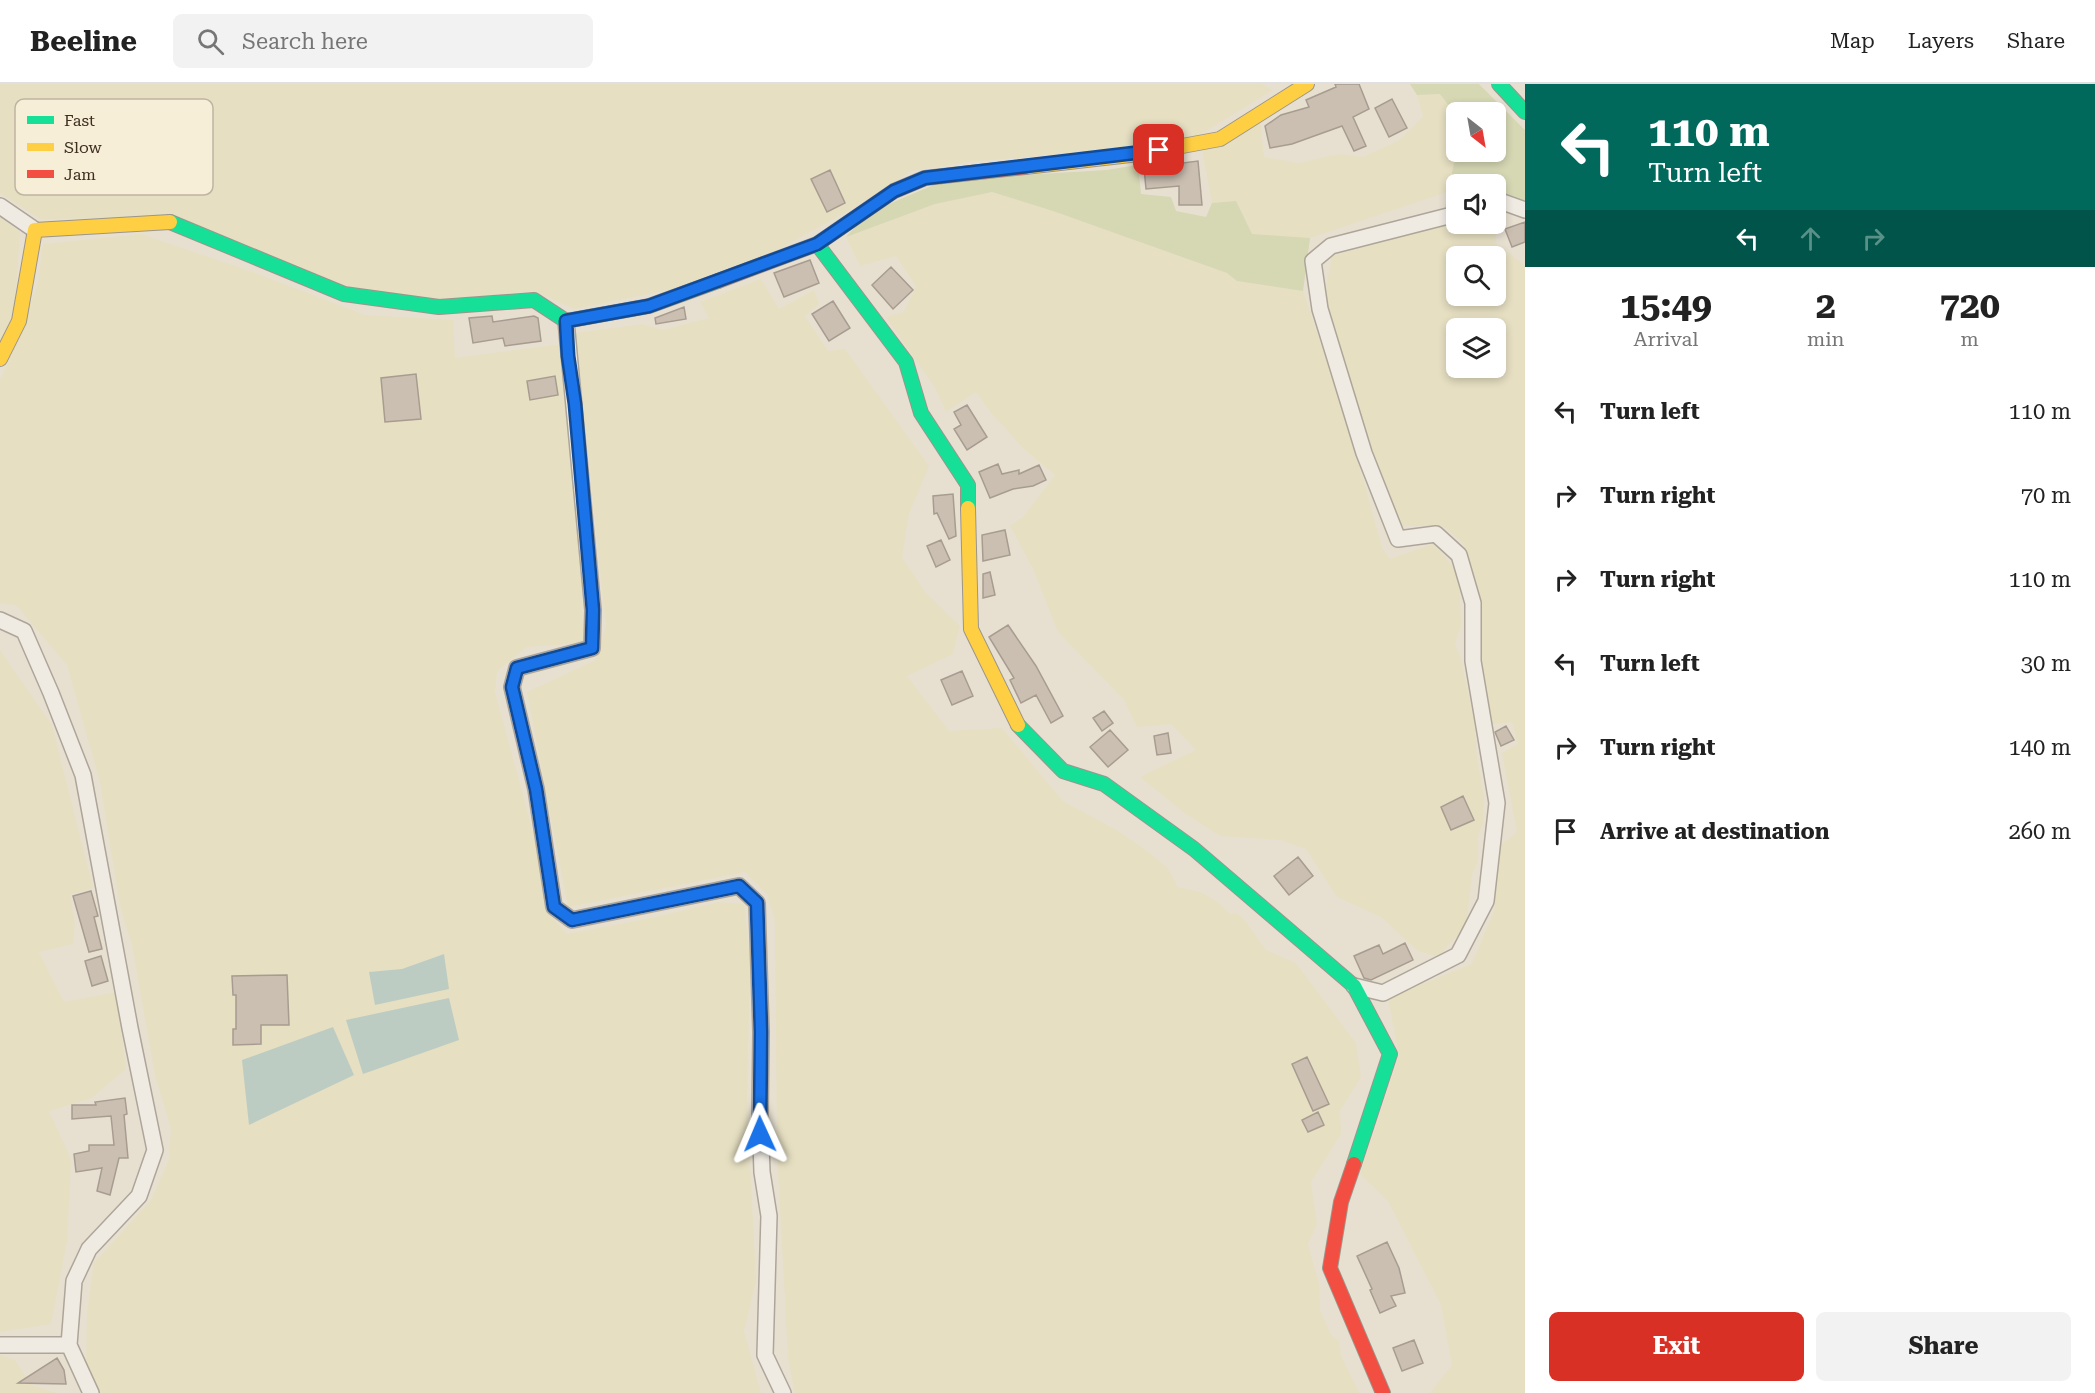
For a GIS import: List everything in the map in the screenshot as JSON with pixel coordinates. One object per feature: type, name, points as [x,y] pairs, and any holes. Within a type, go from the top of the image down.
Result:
[{"type":"street","points":[[0,206],[35,230],[172,222],[344,294],[439,307],[534,300],[566,321],[649,306],[817,244],[894,191],[925,178],[1139,154],[1220,139],[1307,84]]},
{"type":"street","points":[[1499,84],[1525,112]]},
{"type":"street","points":[[1506,203],[1525,210]]},
{"type":"street","points":[[1354,986],[1383,993],[1458,955],[1486,901],[1497,803],[1473,661],[1473,603],[1459,555],[1436,534],[1398,539],[1364,453],[1323,321],[1313,261],[1331,246],[1446,217]]},
{"type":"street","points":[[0,359],[19,321],[35,230]]},
{"type":"street","points":[[817,244],[906,362],[921,413],[968,485],[971,630],[1018,725],[1064,771],[1104,784],[1194,849],[1354,986],[1390,1054],[1341,1202],[1330,1268],[1383,1393]]},
{"type":"street","points":[[566,321],[593,610],[592,648],[517,668],[512,687],[536,789],[554,907],[572,920],[739,886],[757,903],[762,1172],[769,1216],[765,1355],[783,1393]]},
{"type":"street","points":[[0,620],[24,631],[83,775],[155,1150],[139,1196],[89,1248],[74,1281],[69,1345],[91,1393]]},
{"type":"street","points":[[0,1345],[69,1345]]},
{"type":"shaded area","points":[[0,84],[1262,84],[1273,90],[1196,137],[1086,152],[968,162],[912,171],[850,210],[764,257],[669,290],[574,309],[535,291],[441,300],[346,286],[172,217],[40,219],[0,193]]},
{"type":"shaded area","points":[[1440,94],[1446,102],[1446,162],[1454,162],[1451,174],[1446,174],[1446,192],[1310,238],[1252,234],[1236,201],[1212,203],[1202,149],[1260,120],[1264,157],[1299,163],[1339,154],[1363,157],[1398,141],[1423,117],[1417,95]]},
{"type":"shaded area","points":[[992,192],[1053,211],[1227,273],[1237,281],[1303,291],[1349,428],[1382,548],[1390,559],[1433,544],[1459,573],[1461,625],[1455,644],[1460,656],[1474,721],[1477,759],[1484,797],[1483,823],[1478,836],[1478,862],[1472,874],[1466,928],[1443,952],[1435,956],[1418,951],[1381,917],[1337,897],[1306,849],[1281,840],[1220,836],[1183,812],[1140,777],[1196,750],[1171,724],[1137,727],[1124,700],[1058,632],[1033,569],[1009,526],[1023,517],[1055,475],[1024,449],[992,414],[976,392],[946,412],[935,388],[886,317],[904,312],[916,286],[896,256],[860,266],[846,237],[935,204]]},
{"type":"shaded area","points":[[0,217],[20,232],[14,318],[0,349]]},
{"type":"shaded area","points":[[1446,225],[1446,234],[1496,234],[1496,243],[1500,246],[1446,246],[1446,306],[1506,306],[1506,251],[1525,266],[1525,1393],[1430,1393],[1452,1365],[1441,1305],[1388,1201],[1360,1174],[1399,1056],[1388,998],[1472,964],[1494,911],[1501,845],[1517,832],[1502,753],[1518,744],[1512,722],[1491,724],[1483,674],[1479,606],[1463,543],[1443,526],[1399,526],[1346,376],[1324,300],[1332,256]]},
{"type":"shaded area","points":[[141,234],[253,272],[365,315],[453,320],[455,358],[562,344],[562,371],[573,411],[581,540],[583,643],[527,647],[497,671],[495,692],[540,858],[551,916],[567,934],[719,902],[744,904],[750,958],[747,1104],[756,1281],[744,1331],[761,1393],[99,1393],[86,1372],[87,1312],[94,1263],[151,1200],[169,1160],[171,1129],[155,1075],[132,945],[120,906],[100,782],[67,665],[16,605],[0,603],[0,380],[38,283],[43,244]],"holes":[[[444,954],[375,1005],[369,972],[402,969]],[[286,975],[286,995],[233,995],[233,976]],[[236,1002],[289,1002],[289,1025],[236,1026]],[[233,1029],[261,1029],[261,1044],[234,1045]]]},
{"type":"shaded area","points":[[761,279],[779,309],[814,290],[819,304],[805,316],[828,351],[845,349],[929,466],[909,514],[902,557],[925,592],[960,626],[953,654],[907,676],[949,731],[1002,728],[1063,801],[1118,831],[1147,851],[1168,868],[1178,887],[1202,893],[1218,902],[1230,914],[1236,913],[1243,918],[1266,950],[1296,963],[1356,1043],[1361,1077],[1340,1111],[1341,1134],[1311,1182],[1317,1224],[1308,1244],[1319,1284],[1320,1310],[1331,1335],[1339,1341],[1341,1355],[1359,1393],[795,1393],[788,1358],[777,1148],[775,921],[767,894],[745,872],[568,907],[527,692],[596,660],[606,627],[576,333],[642,324],[663,330],[709,318],[700,302]]},
{"type":"shaded area","points":[[0,650],[52,725],[93,888],[70,895],[75,924],[73,944],[39,952],[64,1002],[116,992],[126,1069],[92,1098],[49,1111],[71,1159],[67,1241],[51,1324],[0,1332]]},
{"type":"shaded area","points":[[444,954],[449,989],[375,1005],[369,972],[402,969]]},
{"type":"shaded area","points":[[449,998],[459,1040],[363,1074],[346,1020]]},
{"type":"shaded area","points":[[333,1027],[354,1075],[249,1125],[242,1060]]},
{"type":"shaded area","points":[[0,1355],[15,1360],[31,1385],[57,1393],[0,1393]]},
{"type":"green space","points":[[1410,84],[1479,84],[1497,102],[1446,102],[1440,94],[1417,95]]},
{"type":"green space","points":[[1506,111],[1525,130],[1525,201],[1506,196],[1506,174],[1452,174],[1454,162],[1506,162]]},
{"type":"green space","points":[[1138,165],[1141,194],[1171,197],[1176,211],[1206,217],[1212,203],[1236,201],[1252,234],[1310,238],[1303,291],[1237,281],[1227,273],[1053,211],[992,192],[935,204],[846,237],[868,213],[936,184],[1007,176],[1106,170]]},
{"type":"building","points":[[1335,84],[1359,84],[1369,109],[1353,117],[1366,146],[1354,151],[1342,126],[1292,144],[1270,148],[1265,126],[1281,115],[1309,107],[1306,100],[1336,87]]},
{"type":"building","points":[[1392,99],[1407,128],[1389,137],[1375,108]]},
{"type":"building","points":[[1198,161],[1202,205],[1179,205],[1179,186],[1146,189],[1144,168]]},
{"type":"building","points":[[830,170],[845,203],[827,212],[811,179]]},
{"type":"building","points":[[1525,222],[1525,242],[1512,247],[1506,229]]},
{"type":"building","points":[[810,260],[819,283],[784,297],[774,273]]},
{"type":"building","points":[[891,267],[913,290],[893,309],[872,285]]},
{"type":"building","points":[[833,301],[850,328],[829,341],[812,314]]},
{"type":"building","points":[[684,307],[686,319],[656,324],[655,318]]},
{"type":"building","points":[[492,316],[493,322],[534,316],[538,318],[541,341],[505,346],[503,338],[473,343],[469,318]]},
{"type":"building","points":[[416,374],[421,419],[385,422],[381,378]]},
{"type":"building","points":[[555,376],[558,395],[530,400],[527,381]]},
{"type":"building","points":[[967,405],[987,437],[967,450],[954,429],[961,425],[954,412]]},
{"type":"building","points":[[998,464],[1002,474],[1019,470],[1019,474],[1039,465],[1046,480],[990,498],[979,472]]},
{"type":"building","points":[[953,494],[956,536],[949,539],[937,513],[934,514],[933,496]]},
{"type":"building","points":[[1005,530],[1010,555],[983,561],[982,535]]},
{"type":"building","points":[[941,540],[950,560],[936,567],[927,546]]},
{"type":"building","points":[[990,572],[995,595],[983,598],[983,574]]},
{"type":"building","points":[[1008,625],[1036,666],[1063,716],[1051,723],[1036,695],[1021,703],[1010,680],[1014,678],[989,637]]},
{"type":"building","points":[[962,671],[973,696],[952,705],[941,680]]},
{"type":"building","points":[[1104,711],[1113,723],[1102,731],[1093,718]]},
{"type":"building","points":[[1506,726],[1514,740],[1501,746],[1495,732]]},
{"type":"building","points":[[1110,730],[1128,750],[1108,767],[1090,747]]},
{"type":"building","points":[[1168,733],[1171,753],[1157,755],[1154,736]]},
{"type":"building","points":[[1463,796],[1474,820],[1451,830],[1441,807]]},
{"type":"building","points":[[1298,857],[1313,876],[1289,895],[1274,876]]},
{"type":"building","points":[[91,891],[98,916],[94,917],[102,949],[89,952],[73,896]]},
{"type":"building","points":[[1405,943],[1413,960],[1371,980],[1364,978],[1354,956],[1379,945],[1383,954]]},
{"type":"building","points":[[101,956],[108,981],[92,986],[85,961]]},
{"type":"building","points":[[287,975],[289,1025],[261,1025],[261,1044],[233,1045],[233,1029],[236,1029],[236,995],[233,995],[232,976]]},
{"type":"building","points":[[1307,1057],[1329,1104],[1313,1111],[1292,1064]]},
{"type":"building","points":[[125,1098],[127,1114],[124,1115],[128,1158],[119,1158],[110,1195],[97,1191],[102,1168],[76,1172],[74,1154],[89,1151],[89,1145],[114,1145],[111,1116],[72,1119],[72,1105],[96,1105],[95,1102]]},
{"type":"building","points":[[1318,1112],[1324,1125],[1308,1132],[1302,1120]]},
{"type":"building","points":[[1387,1242],[1399,1268],[1405,1293],[1391,1296],[1396,1306],[1380,1313],[1357,1256]]},
{"type":"building","points":[[1414,1340],[1423,1363],[1402,1371],[1393,1348]]},
{"type":"building","points":[[57,1358],[64,1370],[66,1384],[18,1383]]},
{"type":"traffic: fast","points":[[1499,84],[1525,112]]},
{"type":"traffic: fast","points":[[170,222],[344,294],[439,307],[534,300],[566,321],[649,306],[718,281]]},
{"type":"traffic: fast","points":[[817,244],[906,362],[921,413],[968,485],[968,508]]},
{"type":"traffic: fast","points":[[1018,725],[1063,771],[1104,784],[1194,849],[1354,986],[1390,1054],[1354,1164]]},
{"type":"traffic: slow","points":[[1025,167],[1139,154],[1220,139],[1307,84]]},
{"type":"traffic: slow","points":[[0,359],[19,321],[35,230],[170,222]]},
{"type":"traffic: slow","points":[[968,508],[971,629],[1018,725]]},
{"type":"traffic: jam","points":[[718,281],[817,244],[894,191],[925,178],[1025,167]]},
{"type":"traffic: jam","points":[[1354,1164],[1341,1202],[1330,1268],[1383,1393]]},
{"type":"route","points":[[760,1134],[761,1032],[757,903],[739,886],[572,920],[554,907],[536,789],[512,687],[517,668],[592,648],[593,610],[566,321],[649,306],[817,244],[894,191],[925,178],[1159,150]]}]
